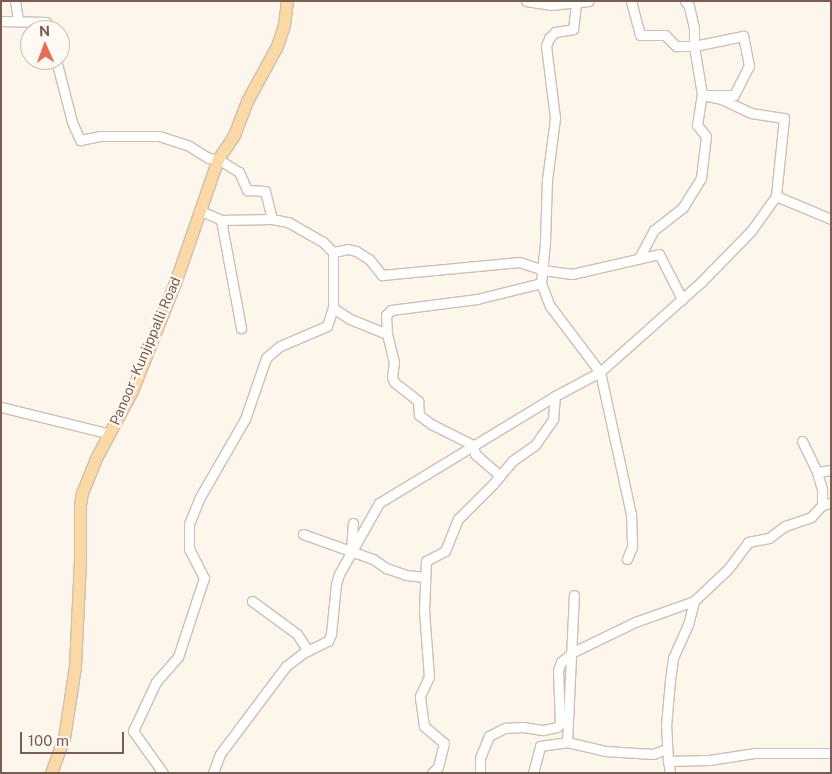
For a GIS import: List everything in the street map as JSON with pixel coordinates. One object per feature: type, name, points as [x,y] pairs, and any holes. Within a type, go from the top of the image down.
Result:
[{"type":"main road","name":"Panoor - Kunjippalli Road","points":[[51,773],[64,738],[75,666],[80,558],[80,504],[95,460],[132,391],[176,280],[218,159],[234,135],[248,101],[277,46],[284,25],[287,1]]},
{"type":"street","points":[[1,21],[18,20],[15,1]]},
{"type":"street","points":[[526,1],[550,5],[589,1]]},
{"type":"street","points":[[631,1],[640,35],[665,35],[676,46],[694,46],[743,36],[749,66],[734,95],[702,94]]},
{"type":"street","points":[[639,258],[654,230],[683,207],[701,178],[706,136],[697,125],[702,94],[692,21],[689,6],[684,1]]},
{"type":"street","points":[[576,3],[573,29],[555,32],[549,38],[546,46],[555,118],[546,180],[544,270],[541,283],[550,306],[600,372],[631,514],[632,547],[627,559]]},
{"type":"street","points":[[59,70],[72,122],[80,140],[100,136],[159,136],[189,146],[208,158],[218,159],[239,172],[247,190],[265,191],[272,220]]},
{"type":"street","points":[[213,773],[220,754],[260,697],[286,666],[308,651],[328,641],[331,634],[336,584],[350,552],[379,502],[555,396],[600,372],[682,299],[751,231],[776,196],[784,118],[751,113],[721,99],[702,94]]},
{"type":"street","points":[[776,196],[831,219]]},
{"type":"street","points":[[199,210],[221,220],[272,220],[288,222],[304,230],[332,252],[348,249],[356,251],[369,259],[382,275],[520,262],[544,270],[572,274],[658,254],[682,299]]},
{"type":"street","points":[[221,220],[241,328]]},
{"type":"street","points":[[163,773],[133,731],[156,682],[178,657],[204,578],[189,549],[189,524],[200,497],[245,419],[266,358],[280,346],[328,326],[333,308],[332,252]]},
{"type":"street","points":[[474,445],[431,424],[419,415],[418,401],[394,382],[392,377],[394,362],[387,334],[386,315],[391,310],[477,299],[541,283]]},
{"type":"street","points":[[333,308],[350,319],[387,334]]},
{"type":"street","points":[[432,773],[438,767],[444,743],[424,726],[420,696],[429,677],[424,610],[426,561],[445,551],[458,519],[512,462],[535,445],[553,419],[555,396]]},
{"type":"street","points":[[1,407],[110,434]]},
{"type":"street","points":[[480,773],[480,758],[490,736],[505,728],[523,727],[543,730],[557,727],[560,724],[558,670],[561,662],[573,652],[635,622],[694,601],[728,569],[748,542],[770,538],[785,526],[811,517],[826,504],[817,472],[802,441]]},
{"type":"street","points":[[474,445],[475,454],[500,476]]},
{"type":"street","points":[[817,472],[831,470]]},
{"type":"street","points":[[350,552],[353,523]]},
{"type":"street","points":[[303,534],[373,559],[386,568],[406,575],[425,576]]},
{"type":"street","points":[[567,742],[573,652],[574,595]]},
{"type":"street","points":[[252,601],[297,634],[308,651]]},
{"type":"street","points":[[670,773],[666,749],[673,658],[688,624],[694,601]]},
{"type":"street","points":[[533,773],[540,746],[567,742],[605,751],[653,754],[666,749]]},
{"type":"street","points":[[668,761],[710,760],[755,753],[831,753]]}]
